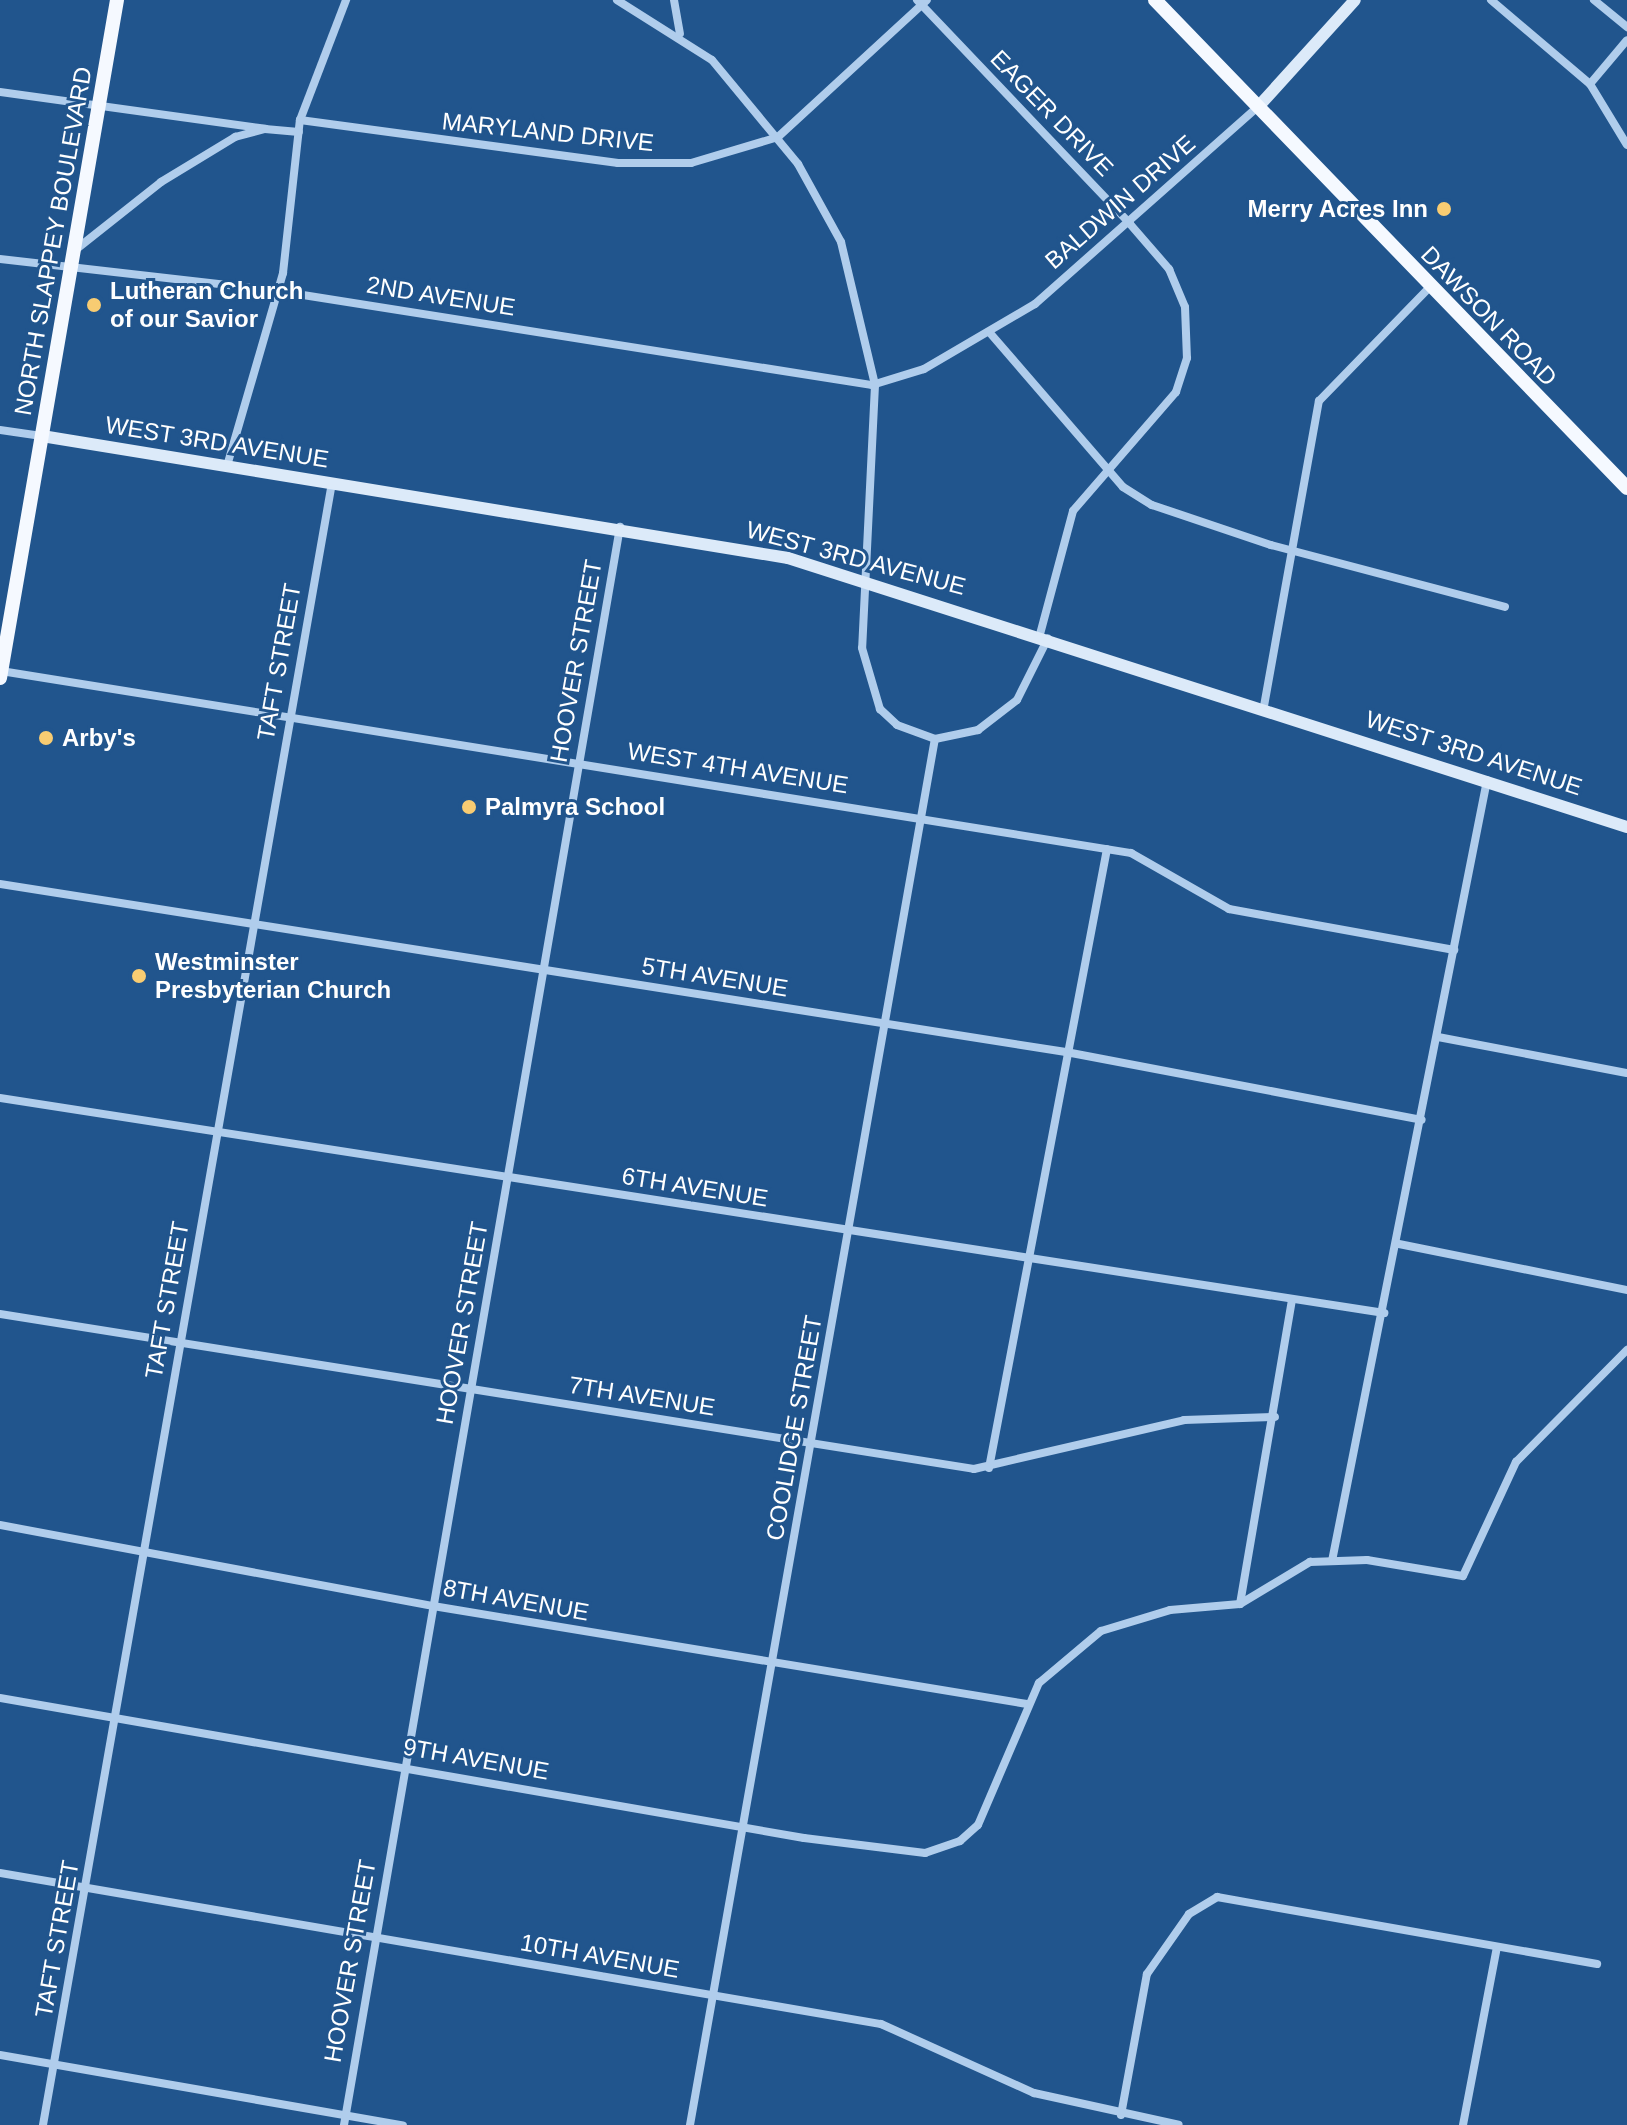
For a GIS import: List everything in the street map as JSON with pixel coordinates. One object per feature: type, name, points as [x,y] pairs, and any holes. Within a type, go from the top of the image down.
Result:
[{"type":"main road","name":"NORTH SLAPPEY BOULEVARD","points":[[0,673],[117,0]]},
{"type":"main road","name":"DAWSON ROAD","points":[[1155,0],[1627,488]]},
{"type":"street","points":[[227,466],[279,291],[300,120],[346,0]]},
{"type":"street","points":[[617,0],[680,33],[778,137],[841,242],[875,385],[862,648],[873,699],[897,725],[935,739]]},
{"type":"street","points":[[674,0],[680,33]]},
{"type":"street","name":"BALDWIN DRIVE","points":[[875,385],[990,333],[1130,224],[1258,107],[1355,0]]},
{"type":"street","points":[[1491,0],[1590,84],[1627,145]]},
{"type":"street","points":[[1594,0],[1627,27]]},
{"type":"street","name":"MARYLAND DRIVE","points":[[300,120],[618,163],[691,163],[778,137],[922,2]]},
{"type":"street","name":"EAGER DRIVE","points":[[922,2],[1169,269],[1189,340],[1172,400],[1107,469],[1065,532],[1044,636],[1028,684],[998,721],[935,739]]},
{"type":"street","points":[[1590,84],[1627,40]]},
{"type":"street","points":[[0,92],[98,108],[299,132]]},
{"type":"street","points":[[74,251],[176,171],[265,129]]},
{"type":"street","name":"2ND AVENUE","points":[[0,259],[70,271],[279,291],[875,385]]},
{"type":"street","points":[[1264,706],[1319,401],[1430,287]]},
{"type":"street","points":[[990,333],[1123,487],[1175,515],[1290,550],[1505,607]]},
{"type":"street","name":"WEST 3RD AVENUE","points":[[0,430],[620,527],[867,579],[1264,706],[1627,827]]},
{"type":"street","name":"TAFT STREET","points":[[43,2125],[332,483]]},
{"type":"street","name":"HOOVER STREET","points":[[343,2120],[620,527]]},
{"type":"street","name":"WEST 4TH AVENUE","points":[[0,673],[290,716],[1150,857],[1201,898],[1229,909],[1454,950]]},
{"type":"street","name":"COOLIDGE STREET","points":[[690,2125],[812,1443],[854,1231],[883,1023],[935,739]]},
{"type":"street","points":[[1332,1561],[1399,1244],[1487,780]]},
{"type":"street","points":[[989,1468],[1107,849]]},
{"type":"street","name":"5TH AVENUE","points":[[0,884],[1066,1052],[1422,1120]]},
{"type":"street","points":[[1438,1037],[1627,1073]]},
{"type":"street","name":"6TH AVENUE","points":[[0,1098],[1028,1261],[1384,1313]]},
{"type":"street","points":[[1399,1244],[1627,1290]]},
{"type":"street","points":[[1240,1604],[1275,1417],[1292,1299]]},
{"type":"street","name":"7TH AVENUE","points":[[0,1314],[812,1443],[989,1468],[1184,1420],[1275,1417]]},
{"type":"street","points":[[1027,1704],[1068,1654],[1120,1622],[1240,1604],[1310,1562],[1332,1561],[1463,1576],[1521,1454],[1627,1350]]},
{"type":"street","name":"8TH AVENUE","points":[[0,1525],[433,1606],[1027,1704]]},
{"type":"street","name":"9TH AVENUE","points":[[0,1698],[911,1854],[946,1847],[971,1833],[985,1814],[1027,1704]]},
{"type":"street","name":"10TH AVENUE","points":[[0,1873],[881,2024],[1034,2093],[1121,2115],[1179,2125]]},
{"type":"street","points":[[1121,2115],[1147,1974],[1206,1901],[1225,1896],[1597,1964]]},
{"type":"street","points":[[1463,2125],[1497,1947]]},
{"type":"street","points":[[0,2055],[343,2120],[403,2125]]},
{"type":"place","name":"Merry Acres Inn","points":[[1444,209]]},
{"type":"place","name":"Lutheran Church of our Savior","points":[[94,305]]},
{"type":"place","name":"Arby's","points":[[46,738]]},
{"type":"place","name":"Palmyra School","points":[[469,807]]},
{"type":"place","name":"Westminster Presbyterian Church","points":[[139,976]]}]
